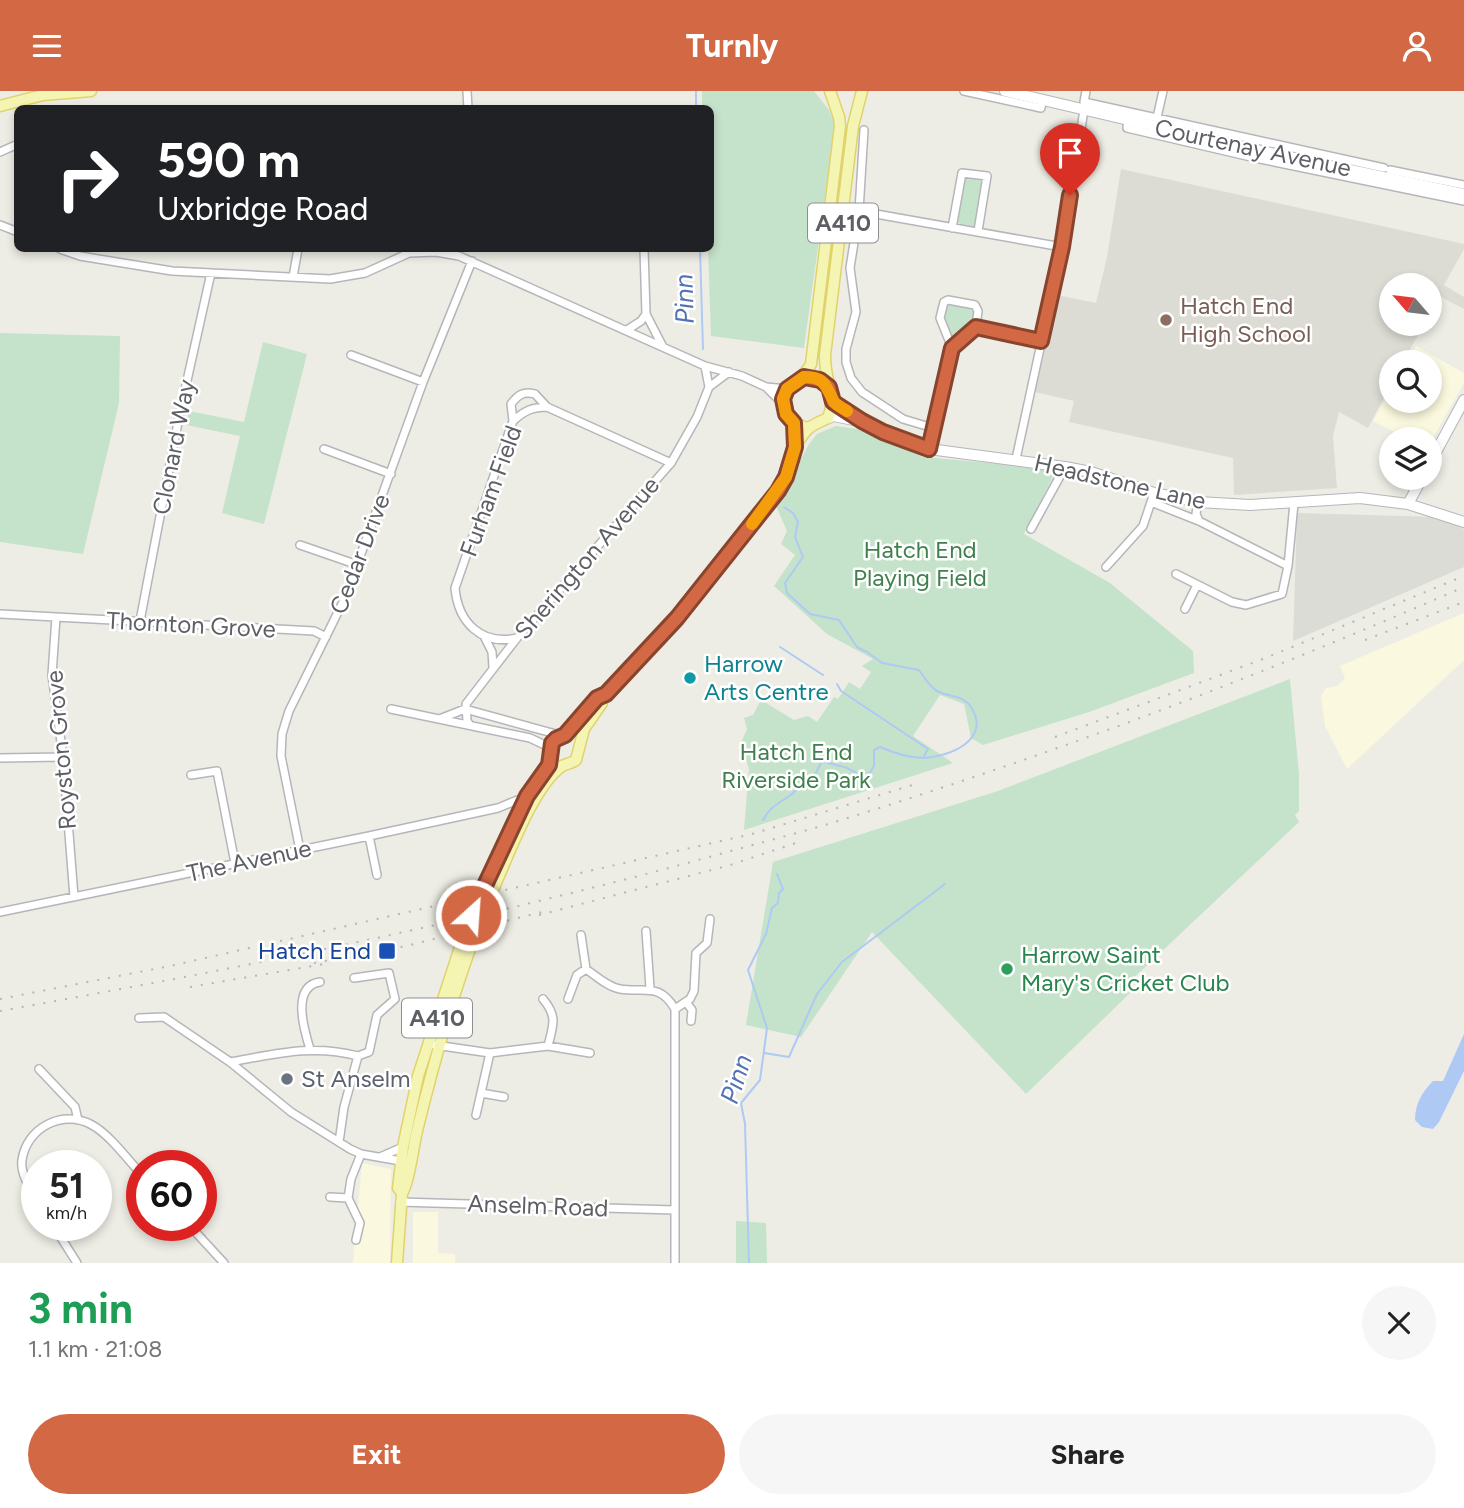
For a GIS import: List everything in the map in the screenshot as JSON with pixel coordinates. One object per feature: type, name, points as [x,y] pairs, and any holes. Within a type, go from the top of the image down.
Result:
[{"type":"main road","points":[[0,106],[43,95],[91,91]]},
{"type":"main road","name":"A410","points":[[804,377],[811,364],[840,126],[830,91]]},
{"type":"main road","name":"A410","points":[[829,387],[825,355],[853,125],[862,91]]},
{"type":"main road","points":[[795,447],[809,428],[828,418],[833,402],[829,387],[820,380],[804,377],[787,389],[782,403],[786,414],[794,423],[809,428]]},
{"type":"main road","points":[[606,694],[597,698],[564,735],[556,739],[551,752],[557,762],[570,765],[576,760],[584,729],[606,694],[677,618],[778,491],[786,477],[795,447],[794,423]]},
{"type":"main road","points":[[564,735],[576,739],[580,746]]},
{"type":"main road","name":"A410","points":[[523,814],[527,796],[545,772],[551,752]]},
{"type":"main road","name":"A410","points":[[405,1162],[403,1147],[462,955],[523,814],[563,765]]},
{"type":"main road","name":"A410","points":[[397,1263],[401,1197],[398,1188],[433,1045]]},
{"type":"street","name":"Courtenay Avenue","points":[[964,91],[1041,108],[1042,101]]},
{"type":"street","name":"Courtenay Avenue","points":[[1005,91],[1373,170],[1464,201]]},
{"type":"street","points":[[1016,459],[1062,247],[1086,91]]},
{"type":"street","points":[[1156,122],[1163,91]]},
{"type":"street","name":"Courtenay Avenue","points":[[1084,106],[1128,124],[1256,154],[1464,185]]},
{"type":"street","name":"Courtenay Avenue","points":[[1128,124],[1156,122],[1256,154],[1373,170]]},
{"type":"street","points":[[864,130],[859,211],[850,268],[856,312],[846,349],[846,362],[851,378],[862,392],[903,419],[933,428]]},
{"type":"street","points":[[952,228],[962,173],[986,176],[978,231]]},
{"type":"street","name":"Courtenay Avenue","points":[[1400,176],[1464,194]]},
{"type":"street","points":[[859,211],[1062,247]]},
{"type":"street","points":[[71,252],[172,271],[330,279],[365,273],[409,253],[461,252],[472,261],[705,366],[729,372],[766,387],[787,389]]},
{"type":"street","points":[[293,277],[298,252]]},
{"type":"street","points":[[644,252],[646,314],[655,335],[664,347]]},
{"type":"street","name":"Cedar Drive","points":[[300,850],[281,756],[282,734],[289,711],[345,598],[424,382],[472,261]]},
{"type":"street","name":"Clonard Way","points":[[140,621],[180,412],[211,273]]},
{"type":"street","points":[[929,449],[952,348],[940,318],[944,302],[948,300],[975,305],[978,311],[976,327],[952,348]]},
{"type":"street","points":[[627,330],[641,321],[646,314]]},
{"type":"street","points":[[976,327],[1041,341]]},
{"type":"street","points":[[351,355],[424,382]]},
{"type":"street","points":[[705,366],[709,387],[729,372]]},
{"type":"street","name":"Sherington Avenue","points":[[465,709],[493,667],[517,638],[671,463],[697,417],[709,387]]},
{"type":"street","points":[[766,387],[782,403]]},
{"type":"street","points":[[513,421],[511,404],[519,395],[535,394],[547,407]]},
{"type":"street","points":[[1442,441],[1464,400]]},
{"type":"street","name":"Headstone Lane","points":[[833,402],[883,432],[929,449],[967,456],[1016,459],[1090,472],[1153,497],[1250,505],[1360,498],[1408,504],[1464,522]]},
{"type":"street","name":"Furham Field","points":[[493,667],[492,652],[484,636],[466,622],[456,605],[455,588],[513,421],[522,412],[535,407],[547,407],[671,463]]},
{"type":"street","name":"Headstone Lane","points":[[828,418],[862,421]]},
{"type":"street","points":[[324,449],[390,474]]},
{"type":"street","points":[[1031,529],[1065,467]]},
{"type":"street","points":[[1408,504],[1416,490]]},
{"type":"street","points":[[1107,567],[1143,526],[1153,497],[1289,566]]},
{"type":"street","points":[[1198,502],[1196,514],[1199,521]]},
{"type":"street","points":[[1176,574],[1232,602],[1246,605],[1282,594],[1289,566],[1294,503]]},
{"type":"street","points":[[300,545],[358,565]]},
{"type":"street","points":[[1185,608],[1197,585]]},
{"type":"street","points":[[0,614],[56,617]]},
{"type":"street","name":"Thornton Grove","points":[[56,617],[314,631],[326,637]]},
{"type":"street","name":"Royston Grove","points":[[56,617],[52,675],[63,757],[74,897]]},
{"type":"street","points":[[484,636],[505,641],[517,638]]},
{"type":"street","points":[[391,709],[530,738],[551,752]]},
{"type":"street","points":[[442,718],[465,709],[564,735]]},
{"type":"street","points":[[465,709],[470,725]]},
{"type":"street","points":[[0,758],[63,757]]},
{"type":"street","points":[[191,775],[217,771],[235,863]]},
{"type":"street","name":"The Avenue","points":[[0,912],[369,837],[498,808],[527,796]]},
{"type":"street","name":"The Avenue","points":[[498,808],[523,814]]},
{"type":"street","points":[[369,837],[377,876]]},
{"type":"street","points":[[675,1009],[690,999],[694,991],[696,953],[707,943],[710,919]]},
{"type":"street","points":[[646,931],[650,988]]},
{"type":"street","points":[[581,935],[586,969]]},
{"type":"street","points":[[586,969],[619,989],[650,988],[668,998],[675,1009],[675,1263]]},
{"type":"street","points":[[568,999],[577,975],[586,969]]},
{"type":"street","points":[[230,1062],[310,1049],[340,1051],[358,1056],[369,1052],[377,1015],[395,999],[389,972],[354,978]]},
{"type":"street","points":[[310,1049],[306,1036],[303,996],[309,986],[320,982]]},
{"type":"street","points":[[543,999],[552,1010],[554,1020],[548,1046]]},
{"type":"street","points":[[686,1002],[692,1010],[691,1021]]},
{"type":"street","points":[[139,1018],[164,1017],[230,1062],[291,1112],[361,1154],[405,1162]]},
{"type":"street","points":[[433,1045],[490,1053],[548,1046],[590,1053]]},
{"type":"street","points":[[476,1115],[490,1053]]},
{"type":"street","points":[[339,1142],[344,1107],[358,1056]]},
{"type":"street","points":[[39,1069],[75,1107],[78,1120]]},
{"type":"street","points":[[481,1093],[504,1097]]},
{"type":"street","points":[[25,1150],[35,1131],[50,1122],[78,1120],[92,1125],[104,1134],[126,1157]]},
{"type":"street","points":[[380,1157],[403,1147]]},
{"type":"street","points":[[356,1240],[360,1223],[348,1198],[351,1179],[361,1154]]},
{"type":"street","points":[[330,1197],[348,1198]]},
{"type":"street","name":"Anselm Road","points":[[401,1197],[675,1210]]},
{"type":"street","points":[[62,1241],[74,1262]]},
{"type":"street","points":[[204,1241],[225,1263]]},
{"type":"shaded area","name":"Hatch End High School","points":[[1121,169],[1464,244],[1464,249],[1444,285],[1464,297],[1464,309],[1442,298],[1442,273],[1379,273],[1379,336],[1417,336],[1410,350],[1379,350],[1379,407],[1368,428],[1339,412],[1333,436],[1337,488],[1234,495],[1233,458],[1069,422],[1074,401],[1035,392],[1057,295],[1096,303],[1107,257]]},
{"type":"shaded area","points":[[1442,361],[1464,373],[1464,383],[1439,427],[1385,427],[1373,421],[1379,410],[1379,413],[1442,413]]},
{"type":"shaded area","points":[[1297,513],[1437,517],[1464,529],[1464,567],[1293,641]]},
{"type":"shaded area","points":[[1464,613],[1464,660],[1347,769],[1325,726],[1321,696],[1326,688],[1337,686],[1345,678],[1340,666]]},
{"type":"shaded area","points":[[362,1163],[391,1169],[390,1263],[353,1263]]},
{"type":"shaded area","points":[[413,1212],[438,1212],[438,1253],[455,1254],[455,1263],[413,1263]]},
{"type":"green space","points":[[702,91],[814,91],[829,110],[835,124],[804,348],[711,336],[708,252],[714,252],[714,105],[702,105]]},
{"type":"green space","points":[[965,177],[983,179],[974,226],[956,223]]},
{"type":"green space","points":[[947,305],[971,308],[975,315],[973,323],[954,340],[945,315]]},
{"type":"green space","points":[[0,333],[120,336],[119,403],[83,554],[0,542]]},
{"type":"green space","points":[[263,342],[307,354],[264,524],[222,513],[240,436],[186,425],[189,411],[244,422]]},
{"type":"green space","name":"Hatch End Playing Field","points":[[836,426],[857,429],[923,457],[1057,469],[1024,534],[1110,583],[1193,651],[1194,673],[1089,712],[983,745],[971,738],[964,704],[940,695],[913,736],[953,763],[744,830],[749,769],[741,743],[747,729],[744,718],[753,715],[761,700],[794,720],[808,716],[817,722],[834,697],[838,699],[849,682],[860,689],[871,672],[862,666],[873,659],[827,634],[774,586],[795,555],[781,544],[787,531],[776,506],[809,444],[817,434]]},
{"type":"green space","points":[[1290,679],[1299,774],[1299,811],[1295,815],[1299,822],[1125,986],[1130,993],[1026,1094],[872,932],[801,1037],[746,1025],[773,862],[998,791]]},
{"type":"green space","points":[[736,1221],[766,1223],[767,1263],[736,1263]]},
{"type":"water","points":[[1464,1034],[1464,1071],[1439,1122],[1433,1129],[1422,1127],[1415,1120],[1420,1099],[1433,1081],[1443,1081]]},
{"type":"waterway","name":"Pinn","points":[[696,91],[696,105]]},
{"type":"waterway","name":"Pinn","points":[[700,252],[703,349]]},
{"type":"waterway","points":[[763,820],[772,808],[816,773],[822,761],[846,768],[860,776],[870,773],[874,766],[874,750],[880,747],[912,757],[933,757],[965,745],[976,729],[976,719],[971,707],[964,700],[937,691],[919,670],[882,663],[857,647],[839,620],[810,614],[787,593],[785,583],[803,557],[795,537],[798,522],[793,513],[784,507]]},
{"type":"waterway","points":[[780,647],[823,675]]},
{"type":"waterway","points":[[837,684],[841,691],[928,749],[924,756]]},
{"type":"waterway","name":"Pinn","points":[[749,1263],[745,1124],[741,1103],[760,1080],[767,1028],[748,970],[766,934],[772,908],[778,903],[779,893],[783,889],[777,874]]},
{"type":"waterway","points":[[764,1053],[789,1057],[817,994],[842,962],[945,884]]},
{"type":"railway","points":[[1055,737],[1263,659],[1464,576]]},
{"type":"railway","points":[[0,1011],[272,960],[452,921],[631,878],[823,825],[918,796],[1154,713],[1310,652],[1464,587]]},
{"type":"railway","points":[[1365,640],[1464,602]]},
{"type":"railway","points":[[0,999],[170,966],[752,834],[919,783]]},
{"type":"railway","points":[[539,915],[727,866],[802,841]]},
{"type":"railway","points":[[314,963],[406,946],[546,911]]},
{"type":"railway","points":[[190,987],[324,964]]},
{"type":"slow traffic","points":[[752,524],[786,477],[795,447],[794,423],[783,406],[783,395],[787,389],[804,377],[812,377],[829,387],[833,402],[847,411]]},
{"type":"place","name":"Hatch End High School","points":[[1166,320]]},
{"type":"place","name":"Harrow Arts Centre","points":[[690,678]]},
{"type":"place","name":"Hatch End","points":[[387,951]]},
{"type":"place","name":"Harrow Saint Mary's Cricket Club","points":[[1007,969]]},
{"type":"place","name":"St Anselm","points":[[287,1079]]},
{"type":"route","points":[[471,915],[527,796],[549,765],[552,743],[565,735],[597,698],[606,694],[677,618],[778,491],[786,477],[795,447],[794,423],[783,406],[783,395],[787,389],[804,377],[820,380],[829,387],[833,402],[862,421],[929,449],[952,348],[976,327],[1041,341],[1062,247],[1070,195]]},
{"type":"park label","name":"Hatch End Riverside Park","points":[[796,766]]}]
